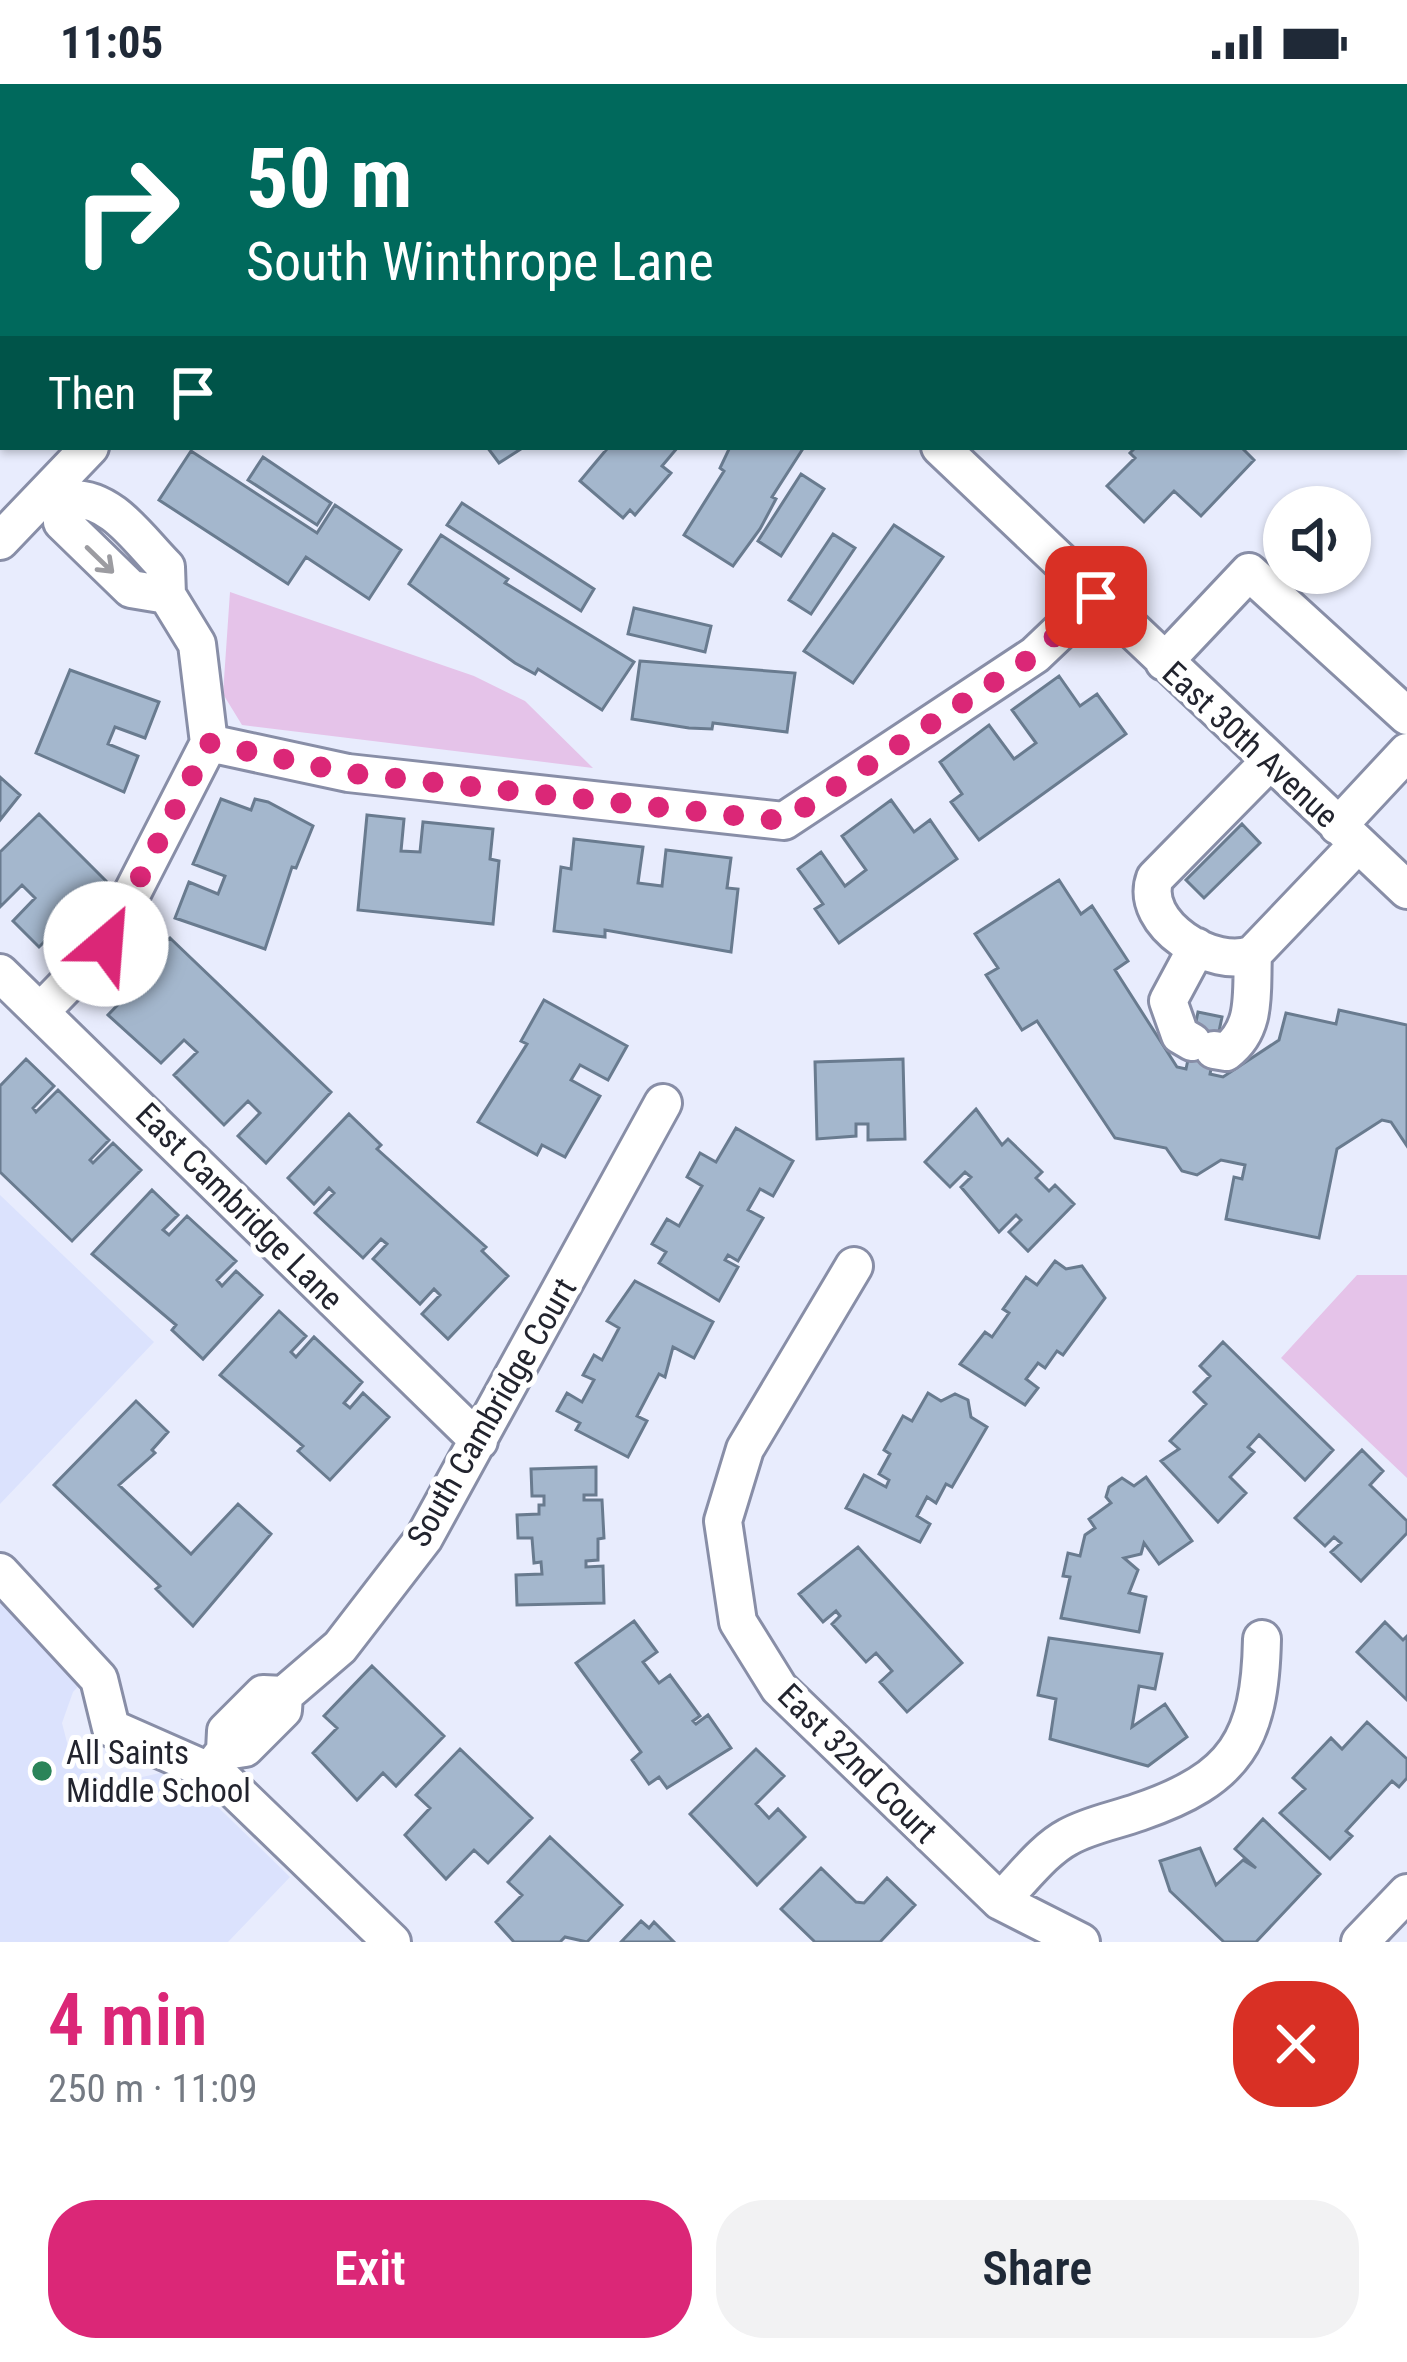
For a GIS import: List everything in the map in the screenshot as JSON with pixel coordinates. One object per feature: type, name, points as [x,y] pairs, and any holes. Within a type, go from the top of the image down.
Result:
[{"type":"street","points":[[0,541],[62,492],[88,450]]},
{"type":"street","name":"East 30th Avenue","points":[[943,450],[1407,890]]},
{"type":"street","points":[[42,1010],[106,944],[209,743],[196,644],[166,595],[131,589],[62,522],[62,492]]},
{"type":"street","points":[[1164,662],[1249,572],[1407,716]]},
{"type":"street","points":[[209,743],[348,773],[784,821],[1035,655],[1096,597]]},
{"type":"street","points":[[1270,761],[1155,878],[1157,909],[1197,947],[1229,960],[1253,954],[1407,752]]},
{"type":"street","points":[[1197,947],[1168,1001],[1180,1035],[1226,1052],[1244,1039],[1252,1013],[1253,954]]},
{"type":"street","name":"East Cambridge Lane","points":[[0,973],[478,1441]]},
{"type":"street","name":"South Cambridge Court","points":[[217,1761],[253,1742],[284,1710],[284,1695],[340,1647],[424,1538],[663,1103]]},
{"type":"street","name":"East 32nd Court","points":[[854,1266],[745,1449],[723,1522],[738,1622],[779,1688],[1000,1901],[1081,1942]]},
{"type":"street","points":[[0,1572],[99,1678],[111,1728],[217,1761],[392,1942]]},
{"type":"street","points":[[1000,1901],[1066,1837],[1169,1802],[1213,1778],[1243,1743],[1261,1698],[1262,1639]]},
{"type":"street","points":[[1360,1942],[1407,1893]]},
{"type":"shaded area","points":[[230,592],[474,676],[525,701],[593,768],[242,725],[223,694]]},
{"type":"shaded area","points":[[0,1195],[154,1342],[0,1504]]},
{"type":"shaded area","points":[[1357,1275],[1407,1275],[1407,1478],[1281,1358]]},
{"type":"shaded area","name":"All Saints Middle School","points":[[0,1597],[85,1679],[73,1692],[62,1723],[70,1754],[82,1770],[112,1784],[164,1772],[192,1782],[290,1877],[228,1942],[0,1942]]},
{"type":"building","points":[[489,450],[519,450],[499,463]]},
{"type":"building","points":[[606,450],[675,450],[662,466],[671,473],[635,515],[630,510],[623,518],[580,481]]},
{"type":"building","points":[[729,450],[802,450],[772,497],[776,499],[760,529],[733,566],[684,535],[724,471],[720,468]]},
{"type":"building","points":[[1244,450],[1254,460],[1201,516],[1174,491],[1144,522],[1107,486],[1135,458],[1130,453]]},
{"type":"building","points":[[191,451],[317,533],[335,505],[401,550],[369,599],[306,557],[288,584],[159,500]]},
{"type":"building","points":[[263,457],[331,503],[317,525],[248,480]]},
{"type":"building","points":[[801,474],[824,489],[781,556],[758,541]]},
{"type":"building","points":[[462,503],[594,589],[581,611],[447,525]]},
{"type":"building","points":[[894,525],[943,557],[853,683],[804,651]]},
{"type":"building","points":[[833,534],[855,548],[811,614],[789,600]]},
{"type":"building","points":[[441,535],[508,579],[505,583],[634,662],[602,710],[538,669],[535,674],[515,663],[409,584]]},
{"type":"building","points":[[634,608],[711,626],[705,652],[628,634]]},
{"type":"building","points":[[640,661],[795,673],[787,732],[713,723],[712,729],[689,728],[632,719]]},
{"type":"building","points":[[70,670],[159,702],[145,738],[115,727],[108,744],[138,756],[124,792],[36,753]]},
{"type":"building","points":[[1059,676],[1080,706],[1097,694],[1126,734],[979,840],[951,802],[962,794],[940,762],[989,725],[1014,759],[1036,743],[1012,710]]},
{"type":"building","points":[[0,777],[20,795],[0,820]]},
{"type":"building","points":[[221,799],[251,810],[255,799],[268,802],[313,826],[296,868],[292,867],[265,949],[175,918],[189,882],[218,894],[225,876],[193,864]]},
{"type":"building","points":[[891,800],[914,832],[930,820],[957,859],[839,943],[815,909],[823,904],[798,869],[821,852],[845,886],[866,870],[842,836]]},
{"type":"building","points":[[39,814],[106,881],[39,947],[13,921],[35,898],[22,885],[0,907],[0,852]]},
{"type":"building","points":[[367,815],[404,819],[401,851],[420,852],[423,822],[493,829],[490,859],[499,861],[493,924],[358,910]]},
{"type":"building","points":[[1242,824],[1260,843],[1204,898],[1186,880]]},
{"type":"building","points":[[574,839],[643,847],[638,883],[662,886],[666,850],[731,858],[727,888],[738,889],[731,952],[605,930],[605,937],[554,931],[561,867],[571,869]]},
{"type":"building","points":[[1059,880],[1081,914],[1092,906],[1128,961],[1115,970],[1177,1067],[1186,1069],[1198,1012],[1222,1017],[1210,1074],[1223,1077],[1279,1040],[1286,1013],[1336,1024],[1339,1010],[1407,1025],[1407,1146],[1391,1122],[1382,1120],[1337,1149],[1319,1238],[1226,1219],[1234,1177],[1242,1179],[1245,1165],[1221,1160],[1197,1175],[1182,1171],[1166,1148],[1115,1138],[1037,1021],[1022,1030],[986,975],[998,968],[975,934]]},
{"type":"building","points":[[170,938],[331,1092],[266,1163],[238,1136],[260,1113],[248,1101],[224,1125],[174,1075],[197,1052],[184,1040],[161,1063],[108,1015],[130,992],[121,984],[130,971]]},
{"type":"building","points":[[544,1000],[627,1046],[608,1080],[580,1065],[571,1080],[600,1096],[565,1157],[542,1145],[537,1155],[478,1122],[527,1044],[521,1041]]},
{"type":"building","points":[[26,1059],[54,1086],[33,1108],[36,1112],[58,1090],[109,1140],[90,1160],[93,1163],[113,1143],[141,1170],[72,1241],[0,1172],[0,1086]]},
{"type":"building","points":[[903,1059],[905,1139],[868,1140],[868,1124],[856,1124],[856,1136],[817,1139],[815,1062]]},
{"type":"building","points":[[976,1109],[1002,1145],[1008,1139],[1042,1172],[1036,1178],[1049,1191],[1055,1185],[1074,1204],[1028,1251],[1009,1232],[1021,1220],[1016,1215],[999,1232],[961,1187],[971,1177],[965,1172],[950,1187],[925,1162]]},
{"type":"building","points":[[349,1114],[381,1145],[377,1149],[486,1247],[482,1251],[508,1276],[448,1339],[422,1314],[440,1295],[434,1289],[420,1304],[373,1259],[387,1244],[381,1239],[363,1258],[315,1213],[334,1193],[329,1188],[314,1204],[288,1178]]},
{"type":"building","points":[[736,1128],[793,1161],[773,1196],[760,1189],[748,1210],[763,1218],[738,1261],[728,1255],[725,1260],[738,1267],[719,1301],[659,1263],[666,1252],[652,1244],[667,1219],[679,1226],[702,1186],[687,1177],[700,1153],[716,1162]]},
{"type":"building","points":[[152,1190],[178,1215],[163,1230],[169,1235],[187,1216],[236,1261],[217,1280],[222,1286],[236,1271],[262,1295],[203,1359],[172,1330],[176,1325],[92,1254]]},
{"type":"building","points":[[1055,1261],[1066,1269],[1082,1266],[1105,1298],[1063,1355],[1057,1351],[1045,1368],[1038,1363],[1026,1379],[1038,1388],[1025,1405],[960,1364],[985,1332],[992,1337],[1009,1313],[1003,1309],[1026,1277],[1037,1285]]},
{"type":"building","points":[[635,1281],[713,1322],[694,1358],[673,1347],[665,1377],[659,1374],[637,1416],[647,1421],[628,1457],[576,1430],[580,1423],[557,1411],[567,1393],[582,1402],[594,1380],[583,1375],[594,1355],[602,1360],[619,1328],[607,1321]]},
{"type":"building","points":[[279,1311],[306,1336],[291,1352],[296,1357],[314,1337],[362,1382],[344,1403],[350,1408],[363,1393],[389,1417],[330,1480],[298,1451],[303,1446],[220,1375]]},
{"type":"building","points":[[1223,1342],[1333,1450],[1305,1480],[1259,1435],[1248,1447],[1254,1452],[1230,1477],[1246,1493],[1218,1522],[1161,1461],[1179,1449],[1170,1441],[1206,1404],[1194,1392],[1210,1376],[1200,1366]]},
{"type":"building","points":[[928,1393],[941,1401],[955,1394],[968,1400],[971,1417],[987,1427],[952,1487],[946,1484],[936,1503],[927,1497],[917,1516],[930,1524],[920,1542],[846,1508],[864,1475],[886,1487],[889,1480],[879,1474],[890,1454],[884,1450],[903,1416],[912,1421]]},
{"type":"building","points":[[136,1401],[168,1432],[152,1450],[155,1453],[119,1485],[191,1554],[238,1504],[271,1534],[193,1626],[156,1589],[160,1586],[54,1485]]},
{"type":"building","points":[[1362,1450],[1383,1471],[1370,1485],[1407,1521],[1407,1533],[1361,1581],[1331,1552],[1341,1543],[1334,1537],[1325,1546],[1295,1518]]},
{"type":"building","points":[[596,1467],[596,1495],[584,1495],[584,1500],[602,1500],[604,1538],[598,1539],[598,1560],[586,1561],[586,1567],[603,1566],[604,1603],[517,1605],[516,1575],[542,1574],[541,1562],[534,1563],[532,1538],[518,1538],[517,1515],[539,1514],[539,1505],[544,1505],[544,1496],[532,1496],[531,1469]]},
{"type":"building","points":[[1146,1477],[1192,1541],[1159,1564],[1144,1543],[1141,1554],[1124,1558],[1138,1570],[1129,1593],[1146,1597],[1139,1632],[1061,1618],[1070,1577],[1063,1576],[1068,1553],[1080,1556],[1085,1535],[1095,1528],[1089,1519],[1111,1503],[1106,1497],[1109,1487],[1122,1478],[1134,1486]]},
{"type":"building","points":[[858,1547],[962,1663],[907,1712],[880,1682],[892,1671],[876,1653],[866,1662],[832,1624],[840,1616],[836,1611],[823,1622],[799,1594]]},
{"type":"building","points":[[634,1621],[657,1652],[643,1662],[659,1683],[670,1675],[700,1716],[693,1721],[696,1724],[708,1715],[731,1748],[667,1788],[659,1777],[649,1784],[632,1760],[641,1752],[576,1663]]},
{"type":"building","points":[[1385,1622],[1403,1640],[1407,1636],[1407,1700],[1357,1652]]},
{"type":"building","points":[[1049,1638],[1162,1654],[1155,1689],[1139,1686],[1132,1727],[1165,1704],[1187,1737],[1148,1766],[1050,1739],[1056,1699],[1038,1695]]},
{"type":"building","points":[[372,1666],[444,1736],[396,1786],[383,1773],[357,1800],[313,1753],[337,1728],[324,1716]]},
{"type":"building","points":[[1367,1722],[1407,1759],[1407,1778],[1399,1787],[1392,1781],[1346,1831],[1352,1836],[1330,1859],[1280,1813],[1305,1789],[1293,1778],[1331,1738],[1342,1749]]},
{"type":"building","points":[[460,1749],[532,1818],[488,1863],[474,1850],[446,1879],[405,1835],[430,1808],[416,1795]]},
{"type":"building","points":[[756,1749],[784,1776],[756,1804],[769,1818],[778,1809],[805,1837],[757,1885],[690,1814]]},
{"type":"building","points":[[1263,1819],[1320,1874],[1256,1942],[1224,1942],[1170,1891],[1160,1861],[1200,1848],[1216,1885],[1243,1860],[1256,1868],[1235,1849]]},
{"type":"building","points":[[550,1837],[622,1905],[587,1942],[565,1937],[560,1942],[514,1942],[496,1922],[522,1895],[508,1882]]},
{"type":"building","points":[[821,1868],[856,1902],[864,1903],[887,1878],[915,1905],[880,1942],[815,1942],[781,1909]]},
{"type":"building","points":[[641,1921],[649,1928],[654,1922],[674,1942],[621,1942]]},
{"type":"place","name":"All Saints Middle School","points":[[42,1771]]},
{"type":"route","points":[[106,944],[209,743],[348,773],[784,821],[1035,655],[1096,597]]}]
